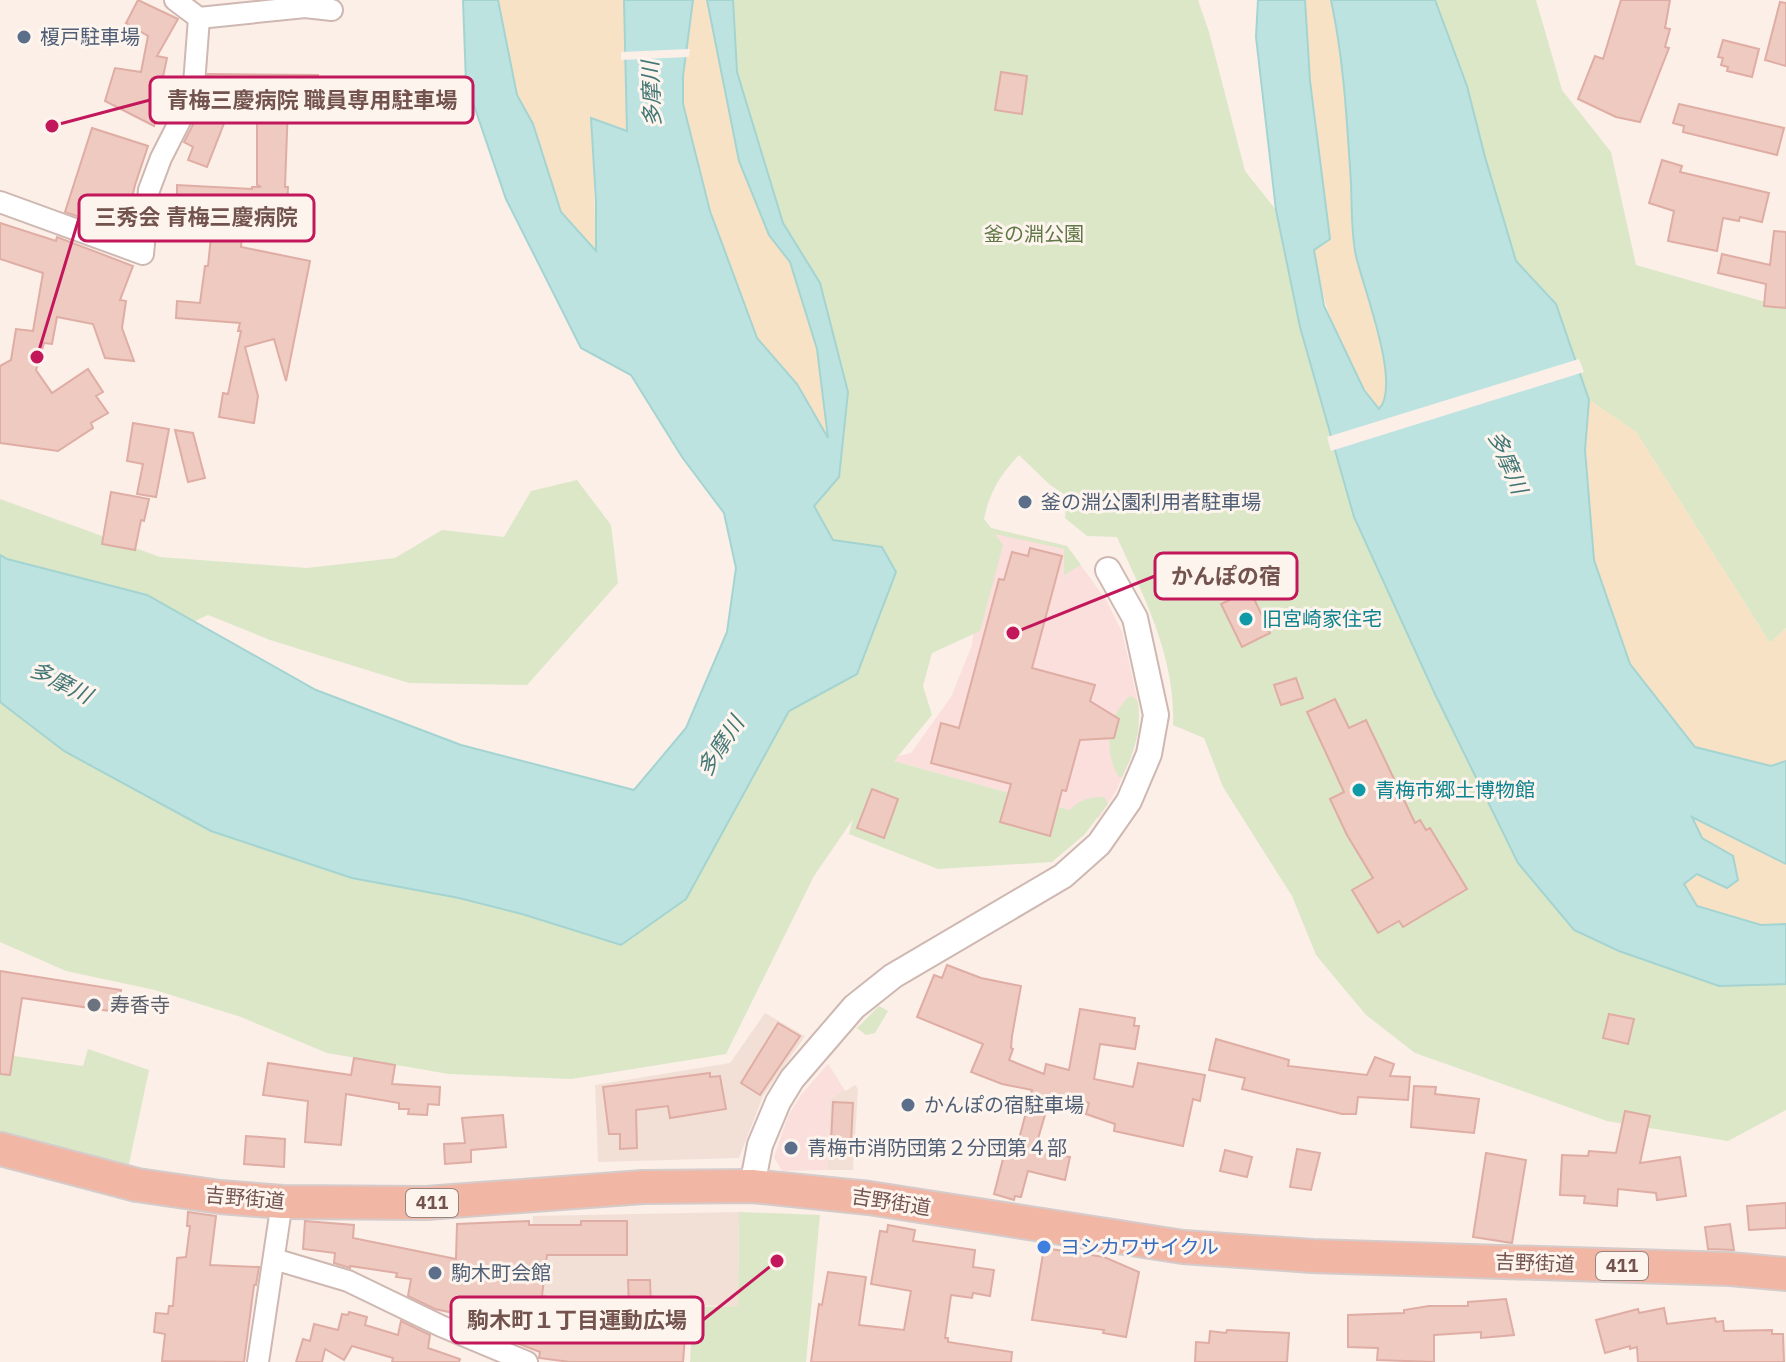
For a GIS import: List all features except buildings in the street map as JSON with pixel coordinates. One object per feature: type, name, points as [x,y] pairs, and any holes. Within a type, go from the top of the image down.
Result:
[{"type":"highway","name":"吉野街道","points":[[0,1149],[137,1185],[282,1202],[426,1203],[643,1187],[752,1186],[869,1198],[1183,1247],[1312,1256],[1730,1269],[1786,1274]]},
{"type":"street","points":[[175,0],[199,18],[305,7],[332,10]]},
{"type":"street","points":[[0,202],[143,254],[149,190],[161,158],[187,107],[194,84],[199,18]]},
{"type":"street","points":[[752,1186],[760,1145],[778,1102],[792,1079],[854,1007],[893,976],[1063,876],[1099,844],[1129,801],[1149,754],[1156,715],[1135,618],[1108,570]]},
{"type":"street","points":[[258,1362],[282,1202]]},
{"type":"street","points":[[274,1259],[348,1281],[527,1362]]},
{"type":"shaded area","points":[[985,527],[1067,546],[1106,600],[1122,632],[1139,707],[1138,734],[1116,791],[1099,818],[887,759],[911,753],[951,697],[972,645]]},
{"type":"shaded area","points":[[765,1013],[805,1036],[763,1096],[739,1158],[598,1162],[595,1085],[730,1063]]},
{"type":"shaded area","points":[[828,1064],[844,1089],[830,1100],[827,1170],[782,1171],[774,1157],[788,1116],[801,1095]]},
{"type":"shaded area","points":[[855,1085],[858,1089],[853,1170],[827,1170],[830,1100]]},
{"type":"shaded area","points":[[739,1212],[738,1306],[590,1303],[528,1292],[533,1216]]},
{"type":"green space","name":"釜の淵公園","points":[[733,0],[1198,0],[1245,171],[1276,210],[1300,327],[1434,692],[1518,863],[1574,930],[1619,951],[1719,986],[1786,984],[1786,1110],[1728,1141],[1607,1121],[1415,1053],[1366,1015],[1316,955],[1292,896],[1223,787],[1204,738],[1173,725],[1173,700],[1164,652],[1117,537],[1087,536],[1065,518],[1067,496],[1050,485],[1019,455],[996,485],[984,519],[991,528],[1067,546],[1081,565],[1064,575],[1064,549],[995,534],[1003,545],[980,631],[932,653],[923,686],[932,715],[894,761],[1070,810],[1081,801],[1094,797],[1104,797],[1108,804],[1084,835],[1052,862],[938,869],[849,834],[853,819],[814,876],[726,1054],[571,1079],[449,1074],[327,1053],[241,1017],[155,990],[66,971],[0,942],[0,702],[64,751],[352,878],[459,898],[522,914],[758,769],[789,711],[857,674],[881,547],[833,540],[814,506],[839,476],[820,283],[783,223],[737,72]]},
{"type":"green space","points":[[1435,0],[1536,0],[1562,90],[1611,152],[1636,265],[1786,308],[1786,628],[1770,643],[1636,432],[1589,400],[1556,305],[1516,261],[1467,86]]},
{"type":"green space","points":[[577,480],[611,525],[618,583],[527,685],[409,683],[270,640],[208,615],[195,621],[147,595],[0,555],[0,499],[160,557],[307,568],[395,558],[442,530],[504,537],[531,491]]},
{"type":"green space","points":[[1130,696],[1137,700],[1138,730],[1130,759],[1122,777],[1119,777],[1111,757],[1110,735],[1116,714]]},
{"type":"green space","points":[[879,1006],[888,1011],[875,1033],[866,1035],[857,1028]]},
{"type":"green space","points":[[88,1049],[149,1070],[129,1164],[116,1168],[0,1138],[0,1054],[83,1066]]},
{"type":"green space","points":[[739,1212],[820,1215],[806,1362],[690,1362],[693,1307],[738,1306]]},
{"type":"sand","points":[[498,0],[624,0],[627,131],[592,118],[596,252],[561,212],[533,124],[517,95]]},
{"type":"sand","points":[[693,0],[707,0],[739,161],[769,235],[790,262],[817,349],[829,440],[797,384],[757,338],[711,211],[683,104],[683,76]]},
{"type":"sand","points":[[1305,0],[1331,0],[1342,68],[1354,247],[1384,359],[1385,398],[1379,410],[1346,356],[1317,272],[1313,225],[1318,141],[1304,35]]},
{"type":"sand","points":[[1589,400],[1636,432],[1770,643],[1786,628],[1786,761],[1771,766],[1695,747],[1630,664],[1594,560],[1585,450]]},
{"type":"sand","points":[[1691,816],[1786,864],[1786,924],[1761,925],[1697,906],[1684,883],[1697,874],[1727,888],[1733,856],[1702,838]]},
{"type":"water","name":"多摩川","points":[[463,0],[498,0],[517,95],[533,124],[561,212],[596,251],[591,118],[627,131],[624,0],[693,0],[683,76],[683,104],[710,211],[757,338],[797,384],[828,438],[817,349],[790,262],[769,235],[739,161],[707,0],[733,0],[737,72],[783,223],[820,283],[848,392],[839,477],[814,506],[833,540],[882,547],[896,572],[857,674],[789,711],[686,899],[621,945],[459,898],[352,878],[211,831],[64,751],[0,702],[0,555],[147,595],[316,690],[461,745],[634,790],[686,728],[727,632],[736,568],[724,513],[682,457],[631,375],[581,348],[506,199],[466,82]]},
{"type":"water","name":"多摩川","points":[[1258,0],[1305,0],[1310,81],[1330,239],[1314,250],[1324,306],[1364,390],[1379,409],[1385,397],[1384,358],[1354,247],[1344,91],[1331,0],[1435,0],[1467,86],[1516,261],[1556,304],[1589,400],[1585,450],[1594,560],[1630,664],[1695,747],[1771,766],[1786,761],[1786,864],[1692,817],[1702,838],[1733,856],[1738,880],[1727,888],[1697,874],[1684,884],[1697,906],[1761,925],[1786,924],[1786,984],[1719,986],[1619,951],[1574,930],[1518,863],[1434,692],[1354,517],[1300,327],[1276,210],[1256,37]]},
{"type":"pier","points":[[690,49],[689,57],[621,60],[621,52]]},
{"type":"pier","points":[[1579,359],[1584,372],[1331,451],[1327,437]]},
{"type":"place","name":"榎戸駐車場","points":[[24,37]]},
{"type":"place","name":"青梅三慶病院 職員専用駐車場","points":[[52,126]]},
{"type":"place","name":"三秀会 青梅三慶病院","points":[[37,357]]},
{"type":"place","name":"釜の淵公園利用者駐車場","points":[[1025,502]]},
{"type":"place","name":"旧宮崎家住宅","points":[[1246,619]]},
{"type":"place","name":"かんぽの宿","points":[[1013,633]]},
{"type":"place","name":"青梅市郷土博物館","points":[[1359,790]]},
{"type":"place","name":"寿香寺","points":[[94,1005]]},
{"type":"place","name":"かんぽの宿駐車場","points":[[908,1105]]},
{"type":"place","name":"青梅市消防団第２分団第４部","points":[[791,1148]]},
{"type":"place","name":"ヨシカワサイクル","points":[[1044,1247]]},
{"type":"place","name":"駒木町１丁目運動広場","points":[[777,1261]]},
{"type":"place","name":"駒木町会館","points":[[435,1273]]}]
